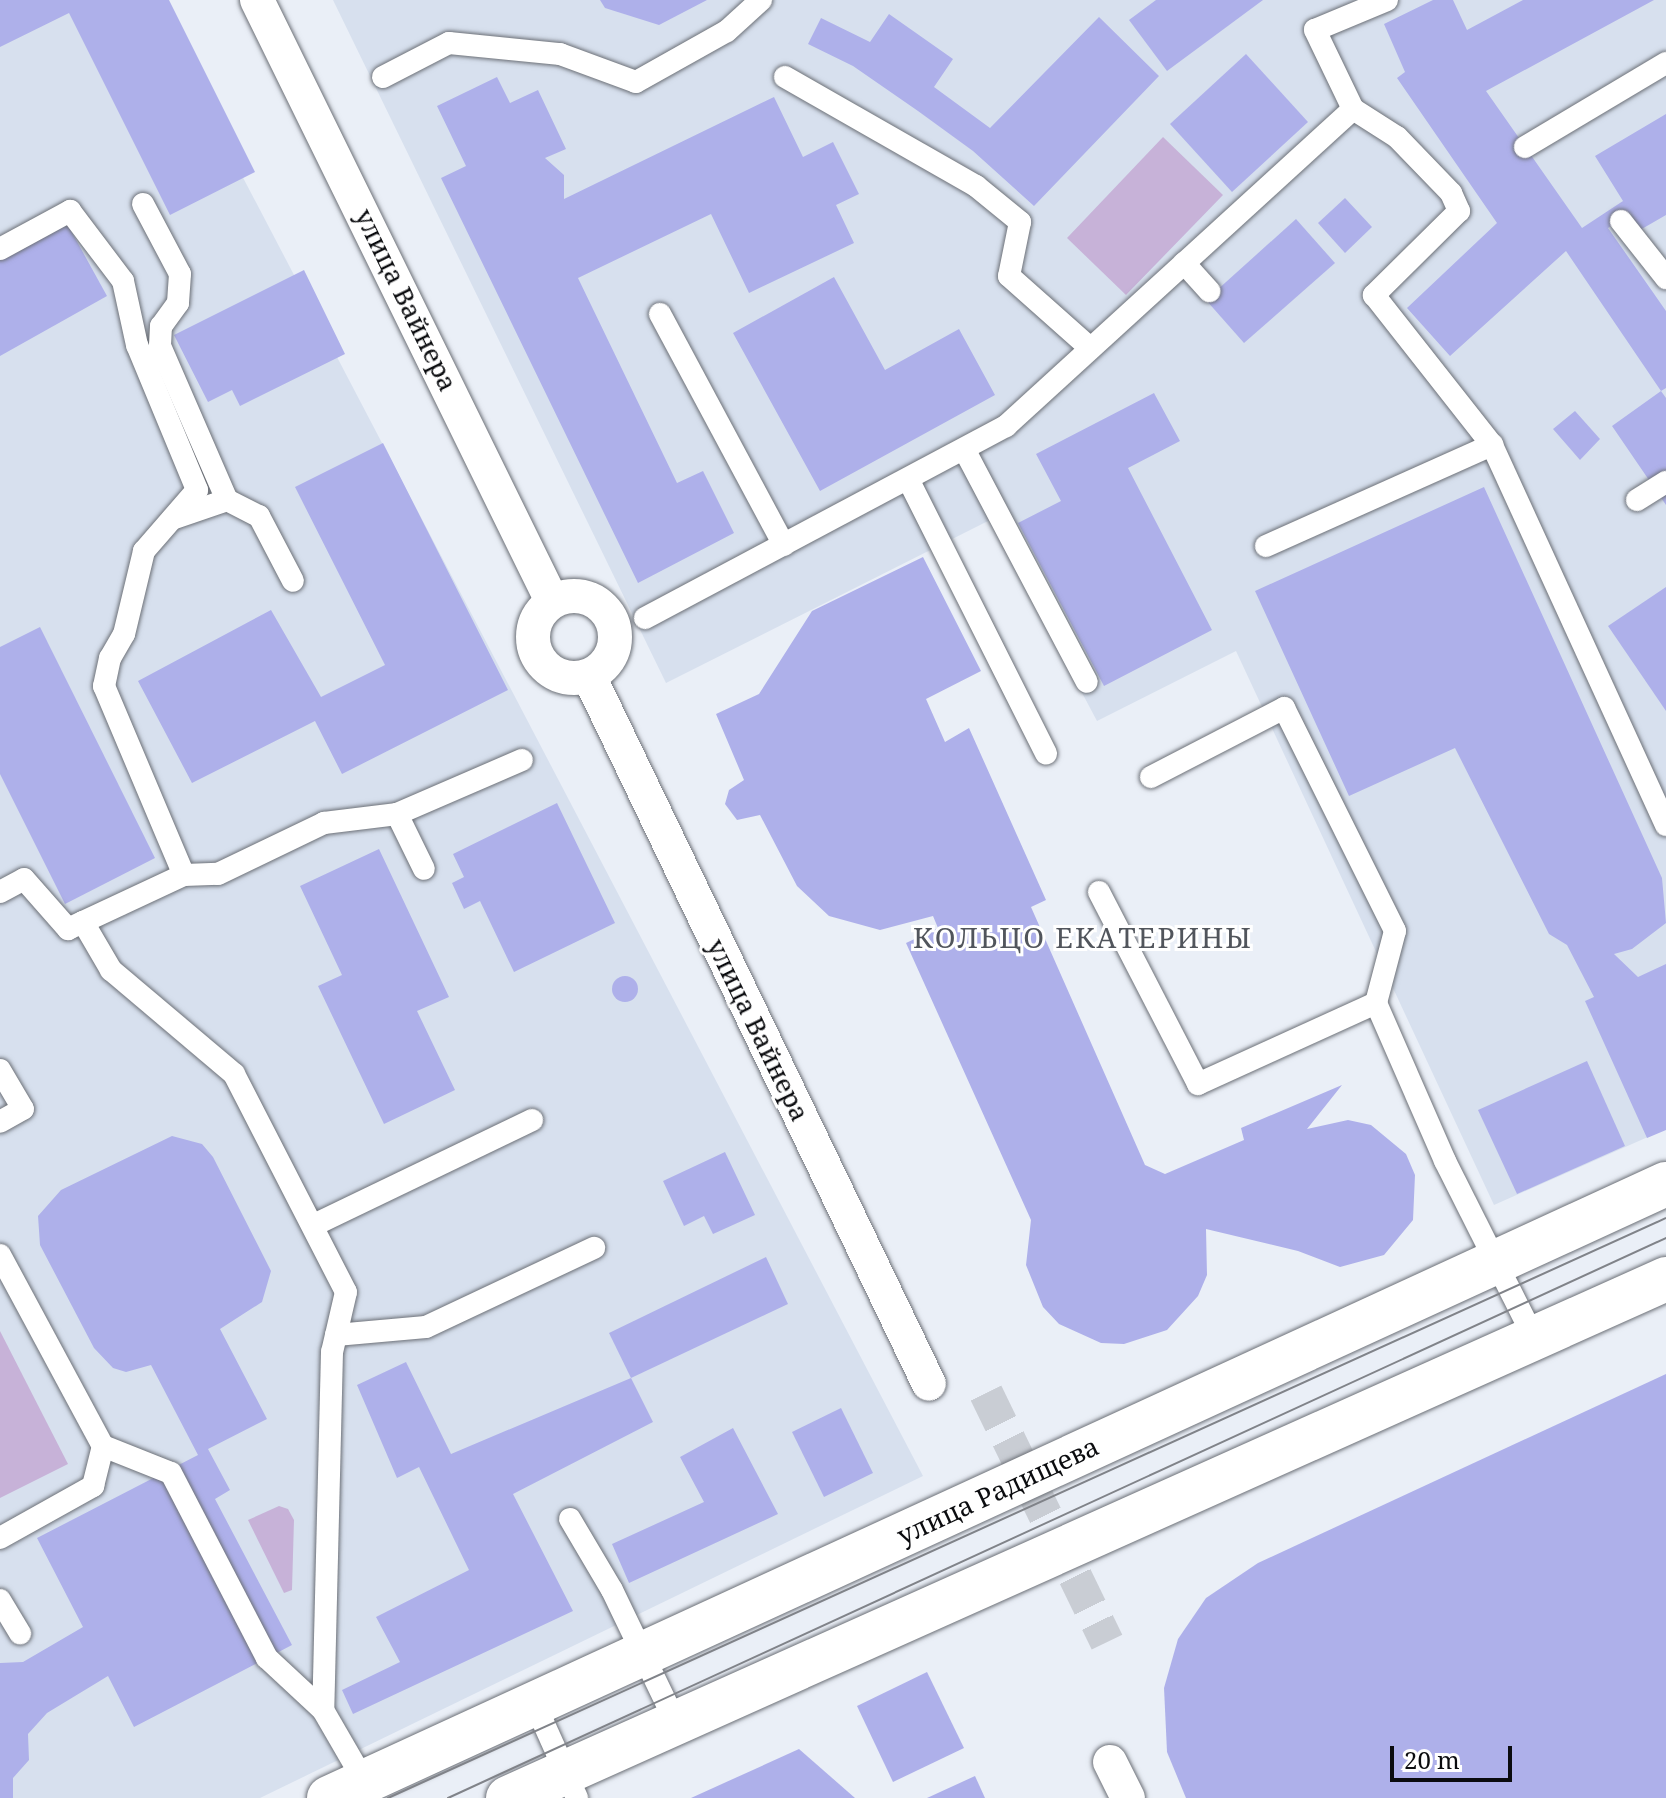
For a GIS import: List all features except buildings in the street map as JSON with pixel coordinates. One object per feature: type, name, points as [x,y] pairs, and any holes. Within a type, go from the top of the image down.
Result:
[{"type":"street","name":"улица Вайнера","points":[[257,0],[552,601]]},
{"type":"street","points":[[570,595],[589,598],[605,609],[614,626],[610,655],[589,676],[564,678],[543,665],[537,655],[532,644],[535,619],[552,601],[570,595]]},
{"type":"street","name":"улица Вайнера","points":[[589,676],[929,1384]]},
{"type":"street","name":"улица Радищева","points":[[356,1793],[640,1655],[1666,1184]]},
{"type":"street","points":[[508,1798],[572,1785],[675,1721],[1666,1279]]},
{"type":"street","points":[[1110,1762],[1128,1798]]},
{"type":"lane","points":[[383,77],[449,43],[560,54],[636,82],[727,31],[761,0]]},
{"type":"lane","points":[[1387,0],[1315,30],[1353,109],[1397,137],[1460,187],[1459,211],[1374,295],[1492,445],[1666,825]]},
{"type":"lane","points":[[1525,147],[1666,63]]},
{"type":"lane","points":[[785,77],[976,186],[1020,222],[1009,276],[1090,348]]},
{"type":"lane","points":[[645,618],[909,481],[1006,426],[1353,109]]},
{"type":"lane","points":[[143,204],[180,274],[178,303],[161,326],[160,346],[227,500],[259,516],[293,581]]},
{"type":"lane","points":[[0,249],[70,211],[123,281],[137,345],[197,490],[144,551],[124,634],[110,658],[104,686],[184,875]]},
{"type":"lane","points":[[1621,221],[1666,278]]},
{"type":"lane","points":[[1184,263],[1209,291]]},
{"type":"lane","points":[[660,314],[784,545]]},
{"type":"lane","points":[[1266,546],[1492,445]]},
{"type":"lane","points":[[964,449],[1087,682]]},
{"type":"lane","points":[[909,481],[1046,753]]},
{"type":"lane","points":[[1637,500],[1666,482]]},
{"type":"lane","points":[[172,519],[227,500]]},
{"type":"lane","points":[[1151,777],[1284,708],[1395,931],[1376,1003],[1495,1263],[1533,1336]]},
{"type":"lane","points":[[0,892],[24,879],[68,929],[184,875],[218,874],[324,823],[397,814],[522,760]]},
{"type":"lane","points":[[397,814],[424,869]]},
{"type":"lane","points":[[1099,892],[1198,1084],[1376,1003]]},
{"type":"lane","points":[[83,922],[111,970],[234,1074],[346,1292],[336,1335],[323,1710],[356,1793]]},
{"type":"lane","points":[[0,1070],[23,1109],[0,1122]]},
{"type":"lane","points":[[314,1225],[532,1120]]},
{"type":"lane","points":[[336,1335],[426,1327],[594,1248]]},
{"type":"lane","points":[[0,1255],[103,1446],[171,1473],[267,1658],[323,1710]]},
{"type":"lane","points":[[0,1538],[93,1486],[103,1446]]},
{"type":"lane","points":[[570,1519],[612,1590],[640,1655],[675,1721]]},
{"type":"lane","points":[[0,1600],[20,1633]]},
{"type":"lane","points":[[535,1704],[572,1785]]},
{"type":"shaded area","points":[[0,0],[150,0],[923,1476],[260,1798],[0,1798]]},
{"type":"shaded area","points":[[333,0],[1666,0],[1666,1129],[1494,1205],[1236,651],[1097,721],[990,520],[666,683]]},
{"type":"shaded area","points":[[1163,137],[1223,195],[1126,295],[1067,238]]},
{"type":"shaded area","points":[[0,1331],[68,1464],[0,1498]]},
{"type":"shaded area","points":[[279,1506],[288,1509],[294,1520],[292,1590],[284,1593],[248,1520]]},
{"type":"tunnel","points":[[986,1393],[1107,1642]]},
{"type":"tram line","points":[[388,1798],[1666,1218]]},
{"type":"tram line","points":[[448,1798],[1666,1238]]},
{"type":"district","name":"КОЛЬЦО ЕКАТЕРИНЫ","points":[[1083,937]]}]
